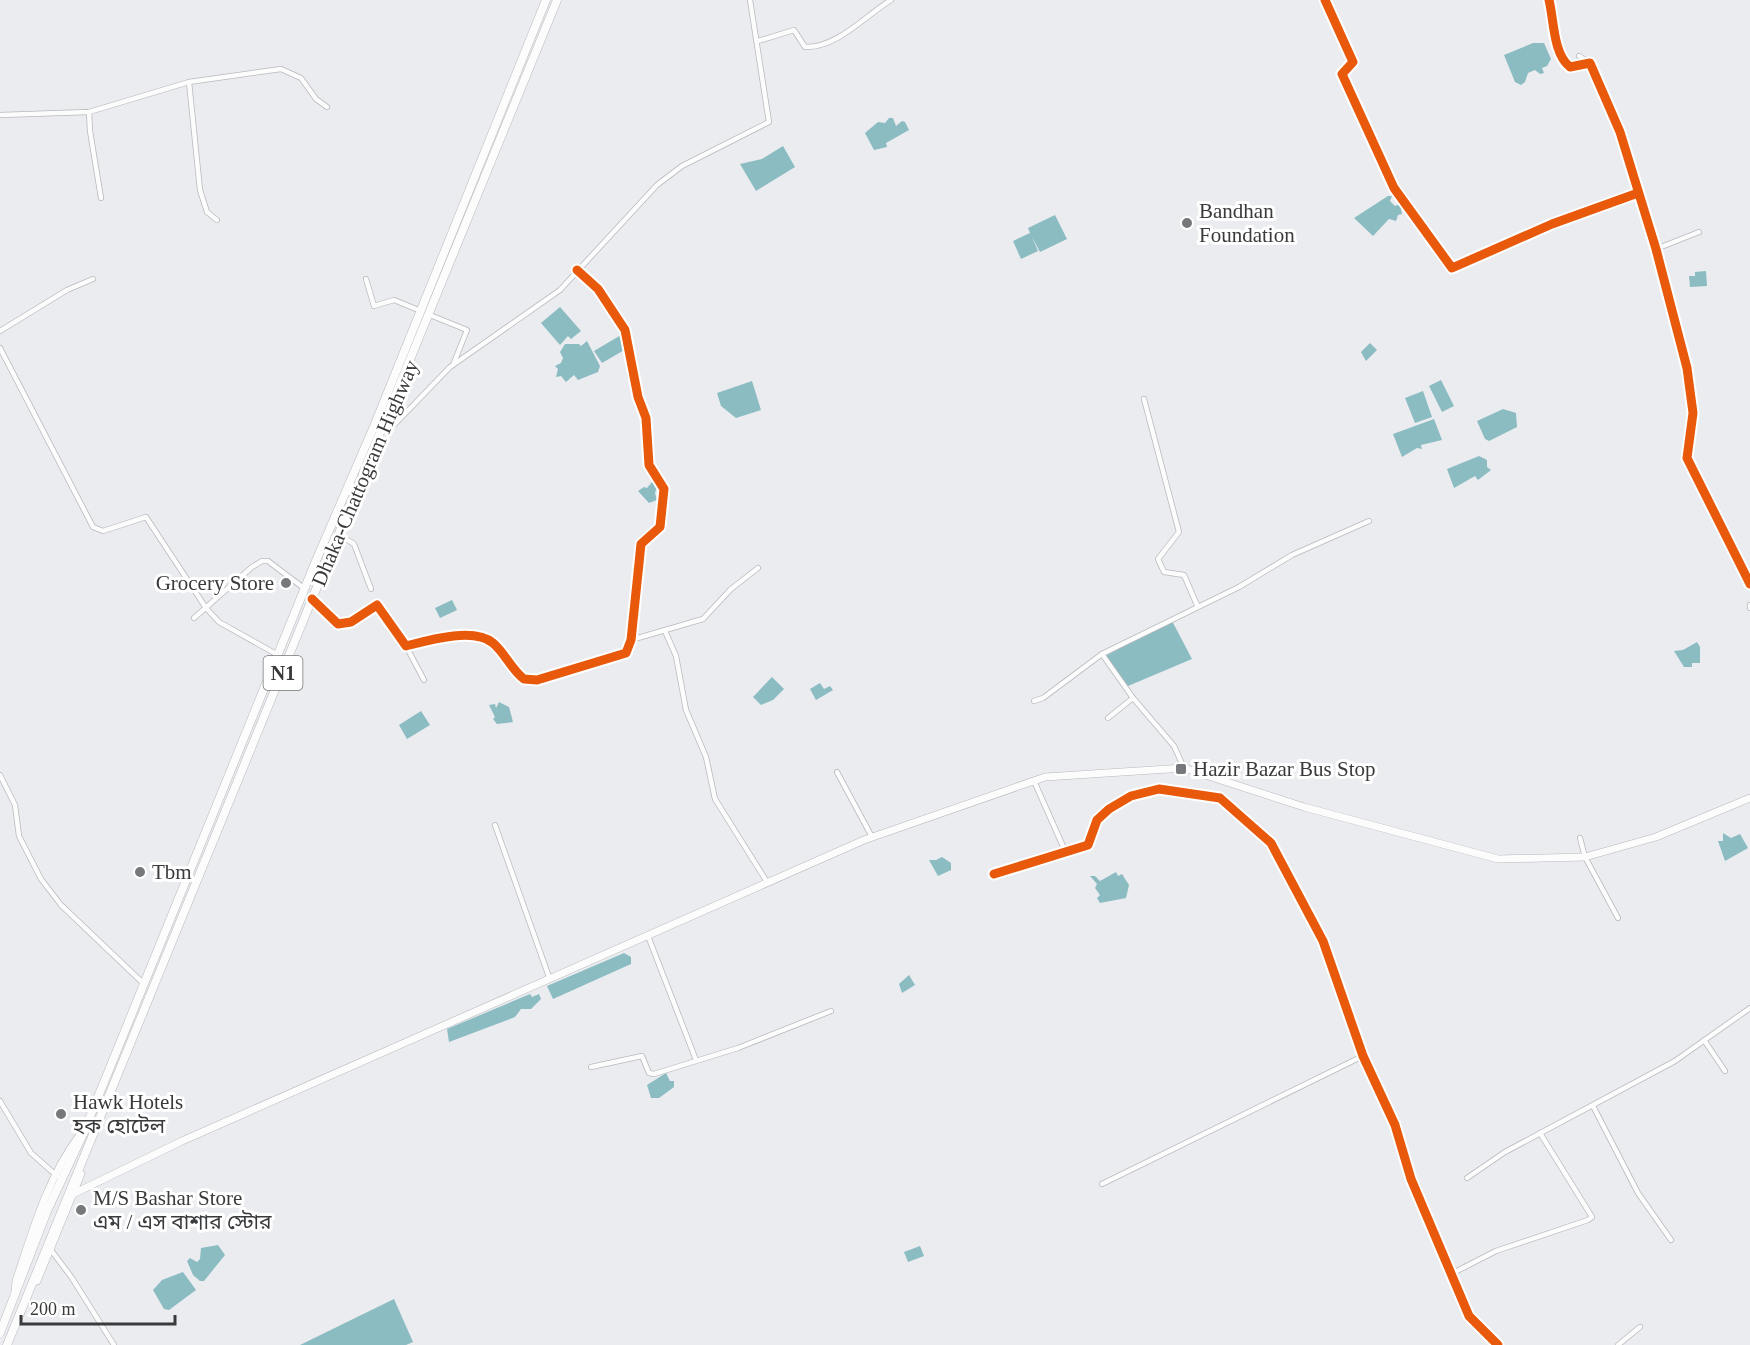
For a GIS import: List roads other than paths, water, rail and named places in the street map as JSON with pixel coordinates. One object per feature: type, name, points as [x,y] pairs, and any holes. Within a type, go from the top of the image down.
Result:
[{"type":"highway","name":"Dhaka-Chattogram Highway","points":[[0,1333],[47,1211],[84,1130],[231,768],[421,311],[546,0]]},
{"type":"highway","name":"Dhaka-Chattogram Highway","points":[[7,1345],[557,0]]},
{"type":"highway","points":[[231,768],[234,777],[242,774]]},
{"type":"highway","points":[[225,784],[232,781],[236,788]]},
{"type":"main road","points":[[73,1194],[182,1142],[549,977],[648,936],[767,882],[872,837],[1045,777],[1184,768],[1304,807],[1498,860],[1586,857],[1656,837],[1750,798]]},
{"type":"main road","points":[[15,1294],[16,1281],[27,1248],[57,1176],[72,1146],[84,1130]]},
{"type":"main road","points":[[24,1300],[32,1290],[51,1250],[79,1179],[92,1136]]},
{"type":"main road","points":[[79,1179],[81,1185],[90,1185]]},
{"type":"street","points":[[382,425],[395,424],[453,365],[560,290],[657,185],[682,166],[770,122],[750,0]]},
{"type":"street","points":[[758,41],[794,30],[805,47],[819,48],[847,32],[891,0]]},
{"type":"street","points":[[1325,0],[1353,62],[1342,74],[1394,188],[1452,268],[1552,224],[1638,193]]},
{"type":"street","points":[[1549,0],[1559,51],[1564,63],[1570,68],[1590,63]]},
{"type":"street","points":[[1579,56],[1590,63],[1620,132],[1656,249],[1687,368],[1693,413],[1687,458],[1750,584]]},
{"type":"street","points":[[0,115],[89,112],[189,82],[281,69],[301,78],[316,99],[327,107]]},
{"type":"street","points":[[189,82],[200,190],[207,212],[217,220]]},
{"type":"street","points":[[89,112],[101,198]]},
{"type":"street","points":[[1656,249],[1699,232]]},
{"type":"street","points":[[406,646],[438,638],[478,634],[493,643],[520,676],[537,680],[622,656],[630,648],[638,558],[641,544],[660,527],[664,489],[649,465],[646,418],[638,397],[625,330],[602,294],[577,270]]},
{"type":"street","points":[[0,331],[67,290],[93,279]]},
{"type":"street","points":[[366,279],[374,306],[394,300],[421,311]]},
{"type":"street","points":[[430,315],[467,330],[453,365]]},
{"type":"street","points":[[0,348],[93,527],[102,531],[146,517],[206,608],[219,622],[278,655]]},
{"type":"street","points":[[1144,399],[1179,532],[1158,559],[1164,572],[1184,575],[1197,605]]},
{"type":"street","points":[[1034,701],[1043,698],[1102,654],[1197,605],[1239,587],[1292,555],[1369,521]]},
{"type":"street","points":[[338,534],[354,544],[371,589]]},
{"type":"street","points":[[194,618],[252,567],[262,561],[268,561],[305,589]]},
{"type":"street","points":[[631,640],[703,619],[731,590],[758,568]]},
{"type":"street","points":[[312,599],[338,624],[351,622],[377,605],[406,646],[424,680]]},
{"type":"street","points":[[665,631],[676,656],[686,710],[706,757],[715,799],[767,882]]},
{"type":"street","points":[[1102,654],[1133,698],[1174,746],[1184,768]]},
{"type":"street","points":[[1108,718],[1133,698]]},
{"type":"street","points":[[837,772],[872,837]]},
{"type":"street","points":[[0,775],[15,805],[19,836],[41,879],[61,905],[144,984]]},
{"type":"street","points":[[1034,781],[1066,853]]},
{"type":"street","points":[[994,874],[1088,845],[1097,820],[1109,809],[1131,796],[1159,789],[1220,798],[1258,829],[1271,843],[1323,941],[1363,1056],[1395,1125],[1411,1179],[1468,1316],[1498,1345]]},
{"type":"street","points":[[495,825],[549,977]]},
{"type":"street","points":[[1580,837],[1586,857],[1618,918]]},
{"type":"street","points":[[648,936],[696,1060]]},
{"type":"street","points":[[1467,1178],[1540,1133],[1675,1060],[1750,1008]]},
{"type":"street","points":[[591,1067],[642,1056],[649,1073],[654,1074],[738,1048],[831,1011]]},
{"type":"street","points":[[1704,1040],[1725,1071]]},
{"type":"street","points":[[1102,1184],[1363,1056]]},
{"type":"street","points":[[0,1101],[32,1153],[57,1176]]},
{"type":"street","points":[[1593,1106],[1638,1193],[1671,1240]]},
{"type":"street","points":[[1451,1274],[1496,1251],[1592,1217],[1540,1133]]},
{"type":"street","points":[[51,1250],[114,1345]]},
{"type":"street","points":[[1618,1345],[1640,1327]]},
{"type":"water","points":[[1533,43],[1544,43],[1551,59],[1547,66],[1542,68],[1544,73],[1540,74],[1535,70],[1528,73],[1525,82],[1521,85],[1515,82],[1504,55]]},
{"type":"water","points":[[889,118],[893,118],[896,126],[902,121],[905,122],[909,130],[886,143],[887,147],[874,150],[865,133],[878,122],[885,123]]},
{"type":"water","points":[[783,146],[795,167],[756,191],[740,164],[762,159]]},
{"type":"water","points":[[1388,196],[1392,196],[1390,201],[1395,206],[1400,204],[1402,214],[1398,215],[1396,221],[1389,219],[1373,236],[1354,218]]},
{"type":"water","points":[[1055,215],[1067,239],[1040,252],[1032,237],[1038,251],[1021,259],[1013,241],[1030,233],[1028,228]]},
{"type":"water","points":[[1706,271],[1707,286],[1690,287],[1689,276],[1695,276],[1695,272]]},
{"type":"water","points":[[560,307],[581,331],[571,339],[568,336],[560,345],[541,323]]},
{"type":"water","points":[[621,335],[626,349],[602,363],[594,351]]},
{"type":"water","points":[[587,341],[600,366],[598,372],[578,380],[574,375],[566,382],[561,376],[556,377],[558,369],[555,366],[561,363],[563,358],[560,352],[565,344],[581,346]]},
{"type":"water","points":[[1370,343],[1377,350],[1366,361],[1361,352]]},
{"type":"water","points":[[1441,380],[1454,406],[1442,412],[1429,386]]},
{"type":"water","points":[[752,381],[761,410],[736,418],[721,406],[717,393]]},
{"type":"water","points":[[1423,391],[1432,417],[1415,423],[1405,398]]},
{"type":"water","points":[[1503,409],[1516,413],[1517,427],[1489,441],[1485,439],[1477,421]]},
{"type":"water","points":[[1434,419],[1442,440],[1421,445],[1422,449],[1417,448],[1402,457],[1393,434]]},
{"type":"water","points":[[1479,456],[1487,460],[1487,467],[1491,470],[1478,480],[1475,476],[1454,488],[1447,469]]},
{"type":"water","points":[[652,482],[657,487],[655,493],[657,500],[649,503],[638,491],[644,487],[647,488]]},
{"type":"water","points":[[452,600],[457,610],[440,618],[435,608]]},
{"type":"water","points":[[1171,619],[1192,659],[1128,686],[1104,657]]},
{"type":"water","points":[[1697,642],[1700,647],[1700,663],[1692,663],[1692,667],[1684,667],[1674,651],[1683,650]]},
{"type":"water","points":[[772,677],[784,689],[773,700],[761,705],[753,697]]},
{"type":"water","points":[[820,683],[824,689],[830,686],[833,690],[816,700],[810,689]]},
{"type":"water","points":[[499,702],[509,707],[513,722],[497,724],[493,719],[495,717],[489,705],[495,704],[496,708]]},
{"type":"water","points":[[421,711],[430,725],[407,739],[399,725]]},
{"type":"water","points":[[1723,833],[1731,838],[1740,834],[1748,848],[1725,861],[1718,841],[1723,841]]},
{"type":"water","points":[[942,857],[951,863],[951,870],[938,876],[929,860]]},
{"type":"water","points":[[1116,872],[1118,876],[1122,874],[1129,885],[1126,898],[1100,903],[1097,898],[1100,895],[1095,888],[1097,884],[1090,876],[1095,876],[1100,881]]},
{"type":"water","points":[[624,953],[631,957],[631,964],[553,999],[547,986]]},
{"type":"water","points":[[909,975],[915,985],[902,993],[899,984]]},
{"type":"water","points":[[530,994],[532,997],[539,994],[541,999],[531,1009],[521,1009],[515,1017],[449,1042],[447,1029]]},
{"type":"water","points":[[666,1073],[670,1081],[674,1081],[674,1087],[659,1098],[651,1098],[647,1085]]},
{"type":"water","points":[[218,1245],[225,1255],[204,1281],[200,1281],[193,1275],[187,1261],[190,1258],[197,1262],[200,1259],[201,1248]]},
{"type":"water","points":[[920,1246],[924,1256],[908,1262],[904,1252]]},
{"type":"water","points":[[183,1272],[196,1290],[169,1310],[164,1309],[153,1290],[162,1280]]},
{"type":"water","points":[[394,1299],[413,1342],[406,1345],[300,1345]]},
{"type":"place","name":"Bandhan Foundation","points":[[1187,223]]},
{"type":"place","name":"Grocery Store","points":[[286,583]]},
{"type":"place","name":"Hazir Bazar Bus Stop","points":[[1181,769]]},
{"type":"place","name":"Tbm","points":[[140,872]]},
{"type":"place","name":"Hawk Hotels হক হোটেল","points":[[61,1114]]},
{"type":"place","name":"M/S Bashar Store এম / এস বাশার স্টোর","points":[[81,1210]]}]
